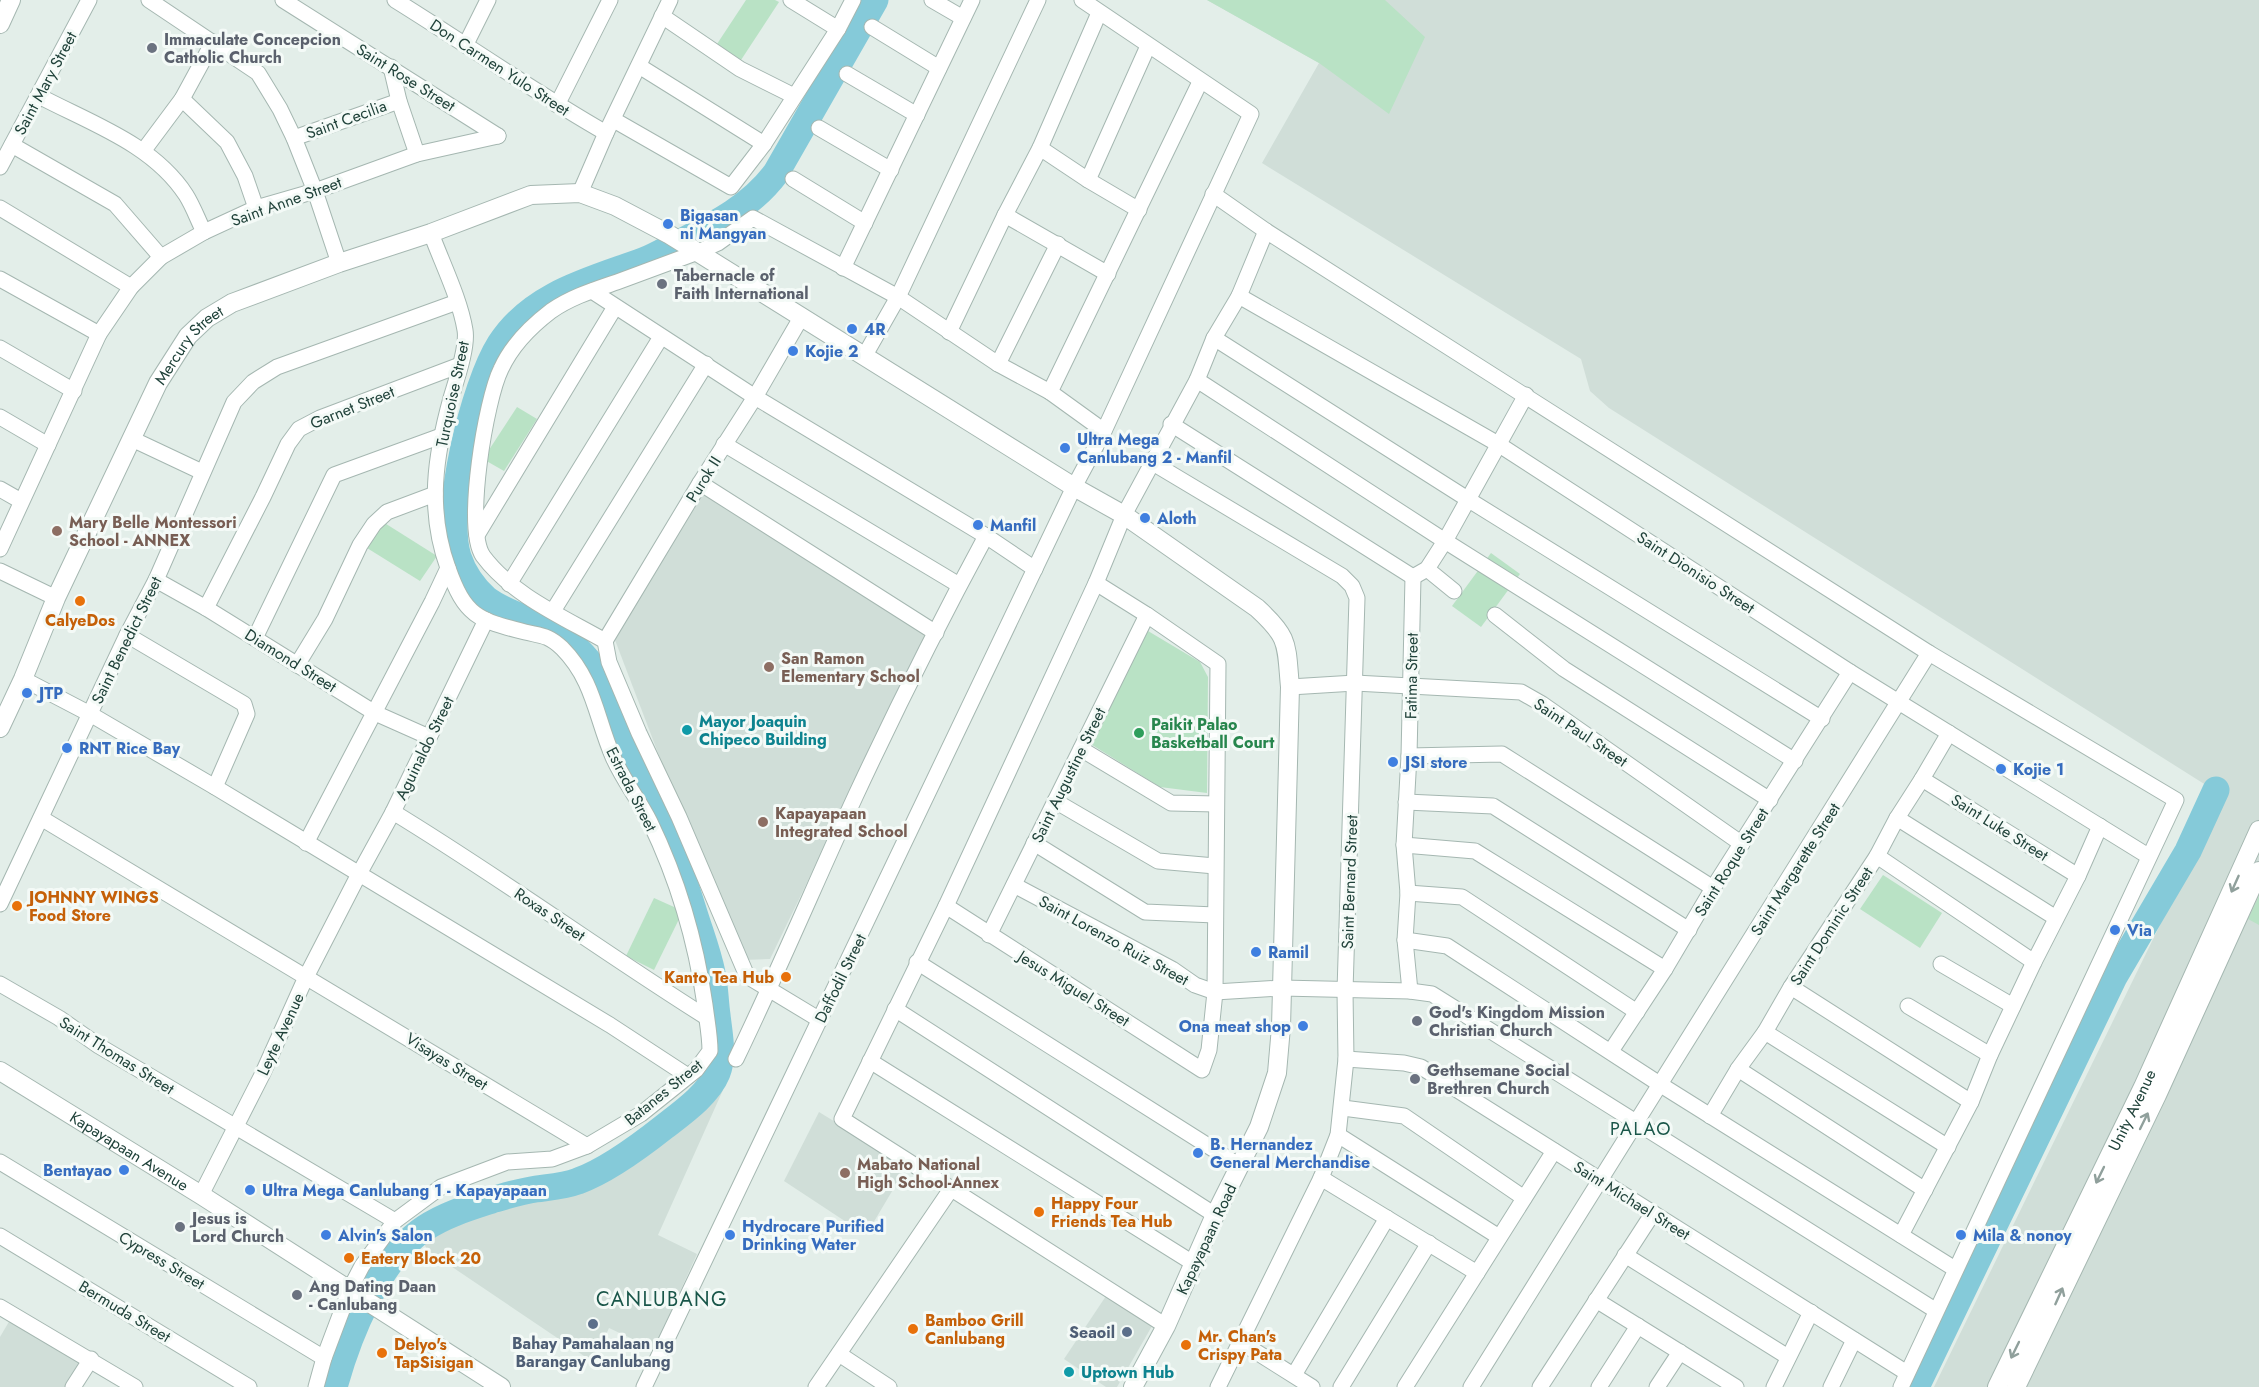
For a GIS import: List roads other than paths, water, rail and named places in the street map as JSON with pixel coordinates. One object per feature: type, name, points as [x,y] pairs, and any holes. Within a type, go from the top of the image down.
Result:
[{"type":"street","points":[[0,24],[11,0]]},
{"type":"street","name":"Saint Mary Street","points":[[0,167],[89,0]]},
{"type":"street","points":[[150,0],[258,73],[280,108],[294,138],[315,191],[339,263]]},
{"type":"street","name":"Saint Rose Street","points":[[283,0],[498,136]]},
{"type":"street","name":"Don Carmen Yulo Street","points":[[395,0],[557,105],[606,133]]},
{"type":"street","points":[[466,44],[488,0]]},
{"type":"street","points":[[557,105],[610,0]]},
{"type":"street","points":[[580,193],[670,0]]},
{"type":"street","points":[[791,0],[838,29]]},
{"type":"street","points":[[614,120],[731,187],[764,144],[838,29],[853,0]]},
{"type":"street","points":[[932,0],[963,18]]},
{"type":"street","points":[[843,268],[972,0]]},
{"type":"street","points":[[865,355],[898,297],[1038,0]]},
{"type":"street","points":[[1050,392],[1200,82],[1082,0]]},
{"type":"street","points":[[949,332],[1040,148],[1099,13]]},
{"type":"street","points":[[662,16],[740,69],[794,96]]},
{"type":"street","points":[[872,27],[939,68]]},
{"type":"street","points":[[144,150],[182,99],[213,42]]},
{"type":"street","points":[[1088,180],[1148,46]]},
{"type":"street","points":[[639,66],[764,144]]},
{"type":"street","points":[[391,67],[399,101],[417,154]]},
{"type":"street","points":[[847,74],[917,116]]},
{"type":"street","name":"Daffodil Street","points":[[644,1387],[1035,569],[1104,431],[1251,114],[1200,82]]},
{"type":"street","points":[[39,96],[144,150],[170,174],[186,195],[204,232]]},
{"type":"street","points":[[182,99],[227,142],[245,176],[256,208]]},
{"type":"street","name":"Saint Cecilia","points":[[294,138],[399,101]]},
{"type":"street","points":[[819,128],[891,170]]},
{"type":"street","name":"Saint Anne Street","points":[[0,549],[99,334],[131,287],[161,257],[204,232],[256,208],[315,191],[417,154],[498,136]]},
{"type":"street","points":[[12,145],[115,204],[161,257]]},
{"type":"street","points":[[1040,148],[1139,210]]},
{"type":"street","points":[[793,178],[865,223]]},
{"type":"street","name":"Mercury Street","points":[[0,728],[56,598],[158,383],[188,336],[207,318],[232,303],[531,195],[580,193]]},
{"type":"street","name":"Kapayapaan Road","points":[[580,193],[615,206],[685,244],[1074,488],[1124,515],[1257,608],[1274,624],[1286,641],[1290,687],[1282,988],[1277,1073],[1259,1127],[1215,1215],[1166,1326],[1133,1387]]},
{"type":"street","points":[[1213,194],[1266,231],[1929,653],[2176,800],[1904,1380]]},
{"type":"street","points":[[0,208],[131,287]]},
{"type":"street","points":[[1005,215],[1108,274]]},
{"type":"street","points":[[820,1020],[747,976],[609,662],[605,641],[509,584],[482,554],[477,535],[479,469],[491,398],[500,370],[517,342],[534,325],[565,302],[592,291],[685,244],[718,243],[753,218],[898,297],[998,364],[1050,392],[1104,431]]},
{"type":"street","points":[[1166,1326],[842,1119],[946,906],[1096,583],[1124,515],[1197,380],[1214,338],[1239,296],[1266,231]]},
{"type":"street","name":"Turquoise Street","points":[[431,233],[457,302],[465,332],[460,365],[441,436],[435,494],[436,525],[448,568],[461,599],[469,610],[486,620]]},
{"type":"street","points":[[998,364],[1058,244]]},
{"type":"street","points":[[0,279],[99,334]]},
{"type":"street","points":[[592,291],[755,397],[986,536],[1035,569]]},
{"type":"street","name":"Saint Dionisio Street","points":[[1239,296],[1498,444],[1850,672],[2148,856]]},
{"type":"street","name":"Saint Benedict Street","points":[[0,904],[127,635],[156,580],[234,402],[253,382],[277,367],[457,302]]},
{"type":"street","points":[[477,535],[615,307]]},
{"type":"street","name":"Purok II","points":[[605,641],[802,316]]},
{"type":"street","points":[[509,584],[661,338]]},
{"type":"street","points":[[1214,338],[1468,500],[1822,719]]},
{"type":"street","points":[[0,348],[74,390]]},
{"type":"street","points":[[553,611],[706,364]]},
{"type":"street","name":"Garnet Street","points":[[207,608],[288,444],[299,429],[320,418],[460,365]]},
{"type":"street","points":[[1197,380],[1445,541],[1796,761]]},
{"type":"street","points":[[1172,424],[1413,577],[1427,569],[1445,541],[1526,395]]},
{"type":"street","points":[[0,417],[48,445]]},
{"type":"street","points":[[255,638],[334,475],[441,436]]},
{"type":"street","points":[[132,440],[202,472]]},
{"type":"street","points":[[724,444],[960,585]]},
{"type":"street","name":"Saint Bernard Street","points":[[1153,462],[1348,581],[1357,598],[1345,991],[1347,1059],[1338,1135],[1321,1178],[1218,1387]]},
{"type":"street","points":[[700,483],[936,633]]},
{"type":"street","points":[[0,489],[21,501]]},
{"type":"street","points":[[297,665],[325,619],[360,545],[374,524],[387,512],[435,494]]},
{"type":"street","points":[[736,1059],[855,796],[986,536]]},
{"type":"street","points":[[306,843],[448,568]]},
{"type":"street","points":[[1427,569],[1454,591]]},
{"type":"street","points":[[0,571],[56,598]]},
{"type":"street","name":"Fatima Street","points":[[1410,992],[1405,940],[1408,893],[1404,845],[1410,756],[1413,577]]},
{"type":"street","name":"Diamond Street","points":[[156,580],[207,608],[375,713],[429,737]]},
{"type":"street","points":[[1096,583],[1218,664],[1215,992],[1282,988],[1432,994],[1935,1310]]},
{"type":"street","name":"Saint Augustine Street","points":[[989,935],[1147,615]]},
{"type":"street","points":[[1495,615],[1564,669],[1770,800]]},
{"type":"street","name":"Aguinaldo Street","points":[[359,874],[393,812],[486,620]]},
{"type":"street","name":"Estrada Street","points":[[486,620],[544,635],[561,647],[584,674],[614,759],[649,820],[668,866],[698,957],[706,1017]]},
{"type":"street","points":[[127,635],[244,704],[247,714],[215,787]]},
{"type":"street","name":"Saint Margarette Street","points":[[1471,1387],[1929,653]]},
{"type":"street","name":"Saint Roque Street","points":[[1611,1051],[1665,969],[1713,888],[1796,761],[1850,672]]},
{"type":"street","points":[[23,679],[90,714],[215,787],[610,1025],[688,1076]]},
{"type":"street","name":"Saint Paul Street","points":[[1290,687],[1355,683],[1521,692],[1542,704],[1742,844]]},
{"type":"street","name":"Saint Dominic Street","points":[[1710,1116],[1738,1069],[1765,1032],[1791,987],[1877,856],[1948,733]]},
{"type":"street","points":[[1081,749],[1171,803],[1216,804]]},
{"type":"street","points":[[1410,756],[1502,753],[1713,888]]},
{"type":"street","name":"Saint Luke Street","points":[[1922,779],[2078,876]]},
{"type":"street","points":[[1055,801],[1158,861],[1215,866]]},
{"type":"street","points":[[1406,801],[1492,806],[1689,930]]},
{"type":"street","name":"Roxas Street","points":[[393,812],[486,870],[706,1017]]},
{"type":"street","name":"Visayas Street","points":[[41,818],[587,1146]]},
{"type":"street","points":[[1897,818],[2056,918]]},
{"type":"street","points":[[1901,1235],[1971,1102],[1990,1055],[2078,876],[2100,826]]},
{"type":"street","name":"Unity Avenue","points":[[1997,1387],[2143,1087],[2259,830]]},
{"type":"street","points":[[1034,843],[1144,912],[1215,915]]},
{"type":"street","points":[[1404,845],[1475,851],[1665,969]]},
{"type":"street","points":[[1877,856],[2034,962]]},
{"type":"street","name":"Unity Avenue","points":[[2016,1387],[2157,1095],[2259,871]]},
{"type":"street","name":"Leyte Avenue","points":[[201,1195],[234,1126],[262,1075],[306,977],[359,874]]},
{"type":"street","name":"Saint Lorenzo Ruiz Street","points":[[1014,885],[1172,969],[1195,985],[1215,992]]},
{"type":"street","points":[[1408,893],[1462,897],[1637,1012]]},
{"type":"street","name":"Jesus Miguel Street","points":[[946,906],[1202,1070],[1209,1050],[1215,992]]},
{"type":"street","points":[[1405,940],[1447,946],[1661,1085],[1955,1269]]},
{"type":"street","points":[[917,962],[1240,1166]]},
{"type":"street","points":[[1941,963],[2013,1006]]},
{"type":"street","name":"Saint Thomas Street","points":[[0,984],[59,1018],[99,1046],[395,1221]]},
{"type":"street","points":[[1791,987],[1971,1102]]},
{"type":"street","points":[[1908,1006],[1990,1055]]},
{"type":"street","points":[[895,1009],[1215,1215]]},
{"type":"street","name":"Batanes Street","points":[[316,1387],[324,1358],[362,1297],[362,1266],[395,1221],[441,1187],[507,1162],[552,1160],[587,1146],[641,1114],[701,1065],[710,1051],[706,1017]]},
{"type":"street","points":[[1765,1032],[1948,1148]]},
{"type":"street","name":"Saint Michael Street","points":[[1347,1059],[1404,1063],[1421,1067],[1811,1312],[1854,1340],[1904,1380]]},
{"type":"street","points":[[870,1061],[1193,1263]]},
{"type":"street","points":[[1738,1069],[1925,1190]]},
{"type":"street","name":"Kapayapaan Avenue","points":[[0,1071],[201,1195],[501,1387]]},
{"type":"street","points":[[1342,1108],[1404,1116],[1524,1198]]},
{"type":"street","points":[[1338,1135],[1499,1237]]},
{"type":"street","points":[[1405,1387],[1554,1151]]},
{"type":"street","name":"Cypress Street","points":[[0,1162],[324,1358]]},
{"type":"street","points":[[1321,1178],[1477,1273]]},
{"type":"street","points":[[816,1387],[951,1189]]},
{"type":"street","points":[[1540,1387],[1653,1213]]},
{"type":"street","points":[[1294,1375],[1387,1218]]},
{"type":"street","name":"Bermuda Street","points":[[0,1236],[249,1387]]},
{"type":"street","points":[[1341,1387],[1429,1244]]},
{"type":"street","points":[[1625,1255],[1788,1357]]},
{"type":"street","points":[[1596,1300],[1680,1352],[1718,1382],[1736,1387]]},
{"type":"street","points":[[0,1307],[135,1387]]},
{"type":"street","points":[[1773,1387],[1811,1312]]},
{"type":"street","points":[[1599,1387],[1638,1326]]},
{"type":"street","points":[[1831,1387],[1854,1340]]},
{"type":"street","points":[[1239,1341],[1312,1387]]},
{"type":"street","points":[[1657,1387],[1680,1352]]},
{"type":"street","points":[[839,1354],[889,1387]]},
{"type":"street","points":[[73,1387],[91,1359]]},
{"type":"waterway","points":[[334,1387],[348,1345],[367,1300],[393,1258],[408,1241],[433,1223],[459,1211],[516,1193],[573,1183],[589,1177],[634,1150],[686,1110],[707,1089],[717,1073],[720,1044],[714,983],[706,951],[671,845],[629,760],[609,699],[599,677],[588,660],[577,649],[553,631],[493,604],[469,580],[458,557],[454,536],[458,480],[471,417],[480,388],[500,344],[513,327],[529,313],[564,291],[658,254],[721,221],[756,195],[776,173],[875,0]]},
{"type":"waterway","points":[[1916,1387],[2114,977],[2188,851],[2216,790]]},
{"type":"place","name":"Immaculate Concepcion Catholic Church","points":[[152,48]]},
{"type":"place","name":"Bigasan ni Mangyan","points":[[668,224]]},
{"type":"place","name":"Tabernacle of Faith International","points":[[662,284]]},
{"type":"place","name":"4R","points":[[852,329]]},
{"type":"place","name":"Kojie 2","points":[[793,351]]},
{"type":"place","name":"Ultra Mega Canlubang 2 - Manfil","points":[[1065,448]]},
{"type":"place","name":"Aloth","points":[[1145,518]]},
{"type":"place","name":"Manfil","points":[[978,525]]},
{"type":"place","name":"Mary Belle Montessori School - ANNEX","points":[[57,531]]},
{"type":"place","name":"CalyeDos","points":[[80,601]]},
{"type":"place","name":"San Ramon Elementary School","points":[[769,667]]},
{"type":"place","name":"JTP","points":[[27,693]]},
{"type":"place","name":"Mayor Joaquin Chipeco Building","points":[[687,730]]},
{"type":"place","name":"Paikit Palao Basketball Court","points":[[1139,733]]},
{"type":"place","name":"RNT Rice Bay","points":[[67,748]]},
{"type":"place","name":"JSI store","points":[[1393,762]]},
{"type":"place","name":"Kojie 1","points":[[2001,769]]},
{"type":"place","name":"Kapayapaan Integrated School","points":[[763,822]]},
{"type":"place","name":"JOHNNY WINGS Food Store","points":[[17,906]]},
{"type":"place","name":"Via","points":[[2115,930]]},
{"type":"place","name":"Ramil","points":[[1256,952]]},
{"type":"place","name":"Kanto Tea Hub","points":[[786,977]]},
{"type":"place","name":"God's Kingdom Mission Christian Church","points":[[1417,1021]]},
{"type":"place","name":"Ona meat shop","points":[[1303,1026]]},
{"type":"place","name":"Gethsemane Social Brethren Church","points":[[1415,1079]]},
{"type":"place","name":"B. Hernandez General Merchandise","points":[[1198,1153]]},
{"type":"place","name":"Bentayao","points":[[124,1170]]},
{"type":"place","name":"Mabato National High School-Annex","points":[[845,1173]]},
{"type":"place","name":"Ultra Mega Canlubang 1 - Kapayapaan","points":[[250,1190]]},
{"type":"place","name":"Happy Four Friends Tea Hub","points":[[1039,1212]]},
{"type":"place","name":"Jesus is Lord Church","points":[[180,1227]]},
{"type":"place","name":"Alvin's Salon","points":[[326,1235]]},
{"type":"place","name":"Hydrocare Purified Drinking Water","points":[[730,1235]]},
{"type":"place","name":"Mila & nonoy","points":[[1961,1235]]},
{"type":"place","name":"Eatery Block 20","points":[[349,1258]]},
{"type":"place","name":"Ang Dating Daan - Canlubang","points":[[297,1295]]},
{"type":"place","name":"Bahay Pamahalaan ng Barangay Canlubang","points":[[593,1324]]},
{"type":"place","name":"Bamboo Grill Canlubang","points":[[913,1329]]},
{"type":"place","name":"Seaoil","points":[[1127,1332]]},
{"type":"place","name":"Mr. Chan's Crispy Pata","points":[[1186,1345]]},
{"type":"place","name":"Delyo's TapSisigan","points":[[382,1353]]},
{"type":"place","name":"Uptown Hub","points":[[1069,1372]]},
{"type":"district","name":"PALAO","points":[[1641,1129]]},
{"type":"district","name":"CANLUBANG","points":[[662,1299]]}]
